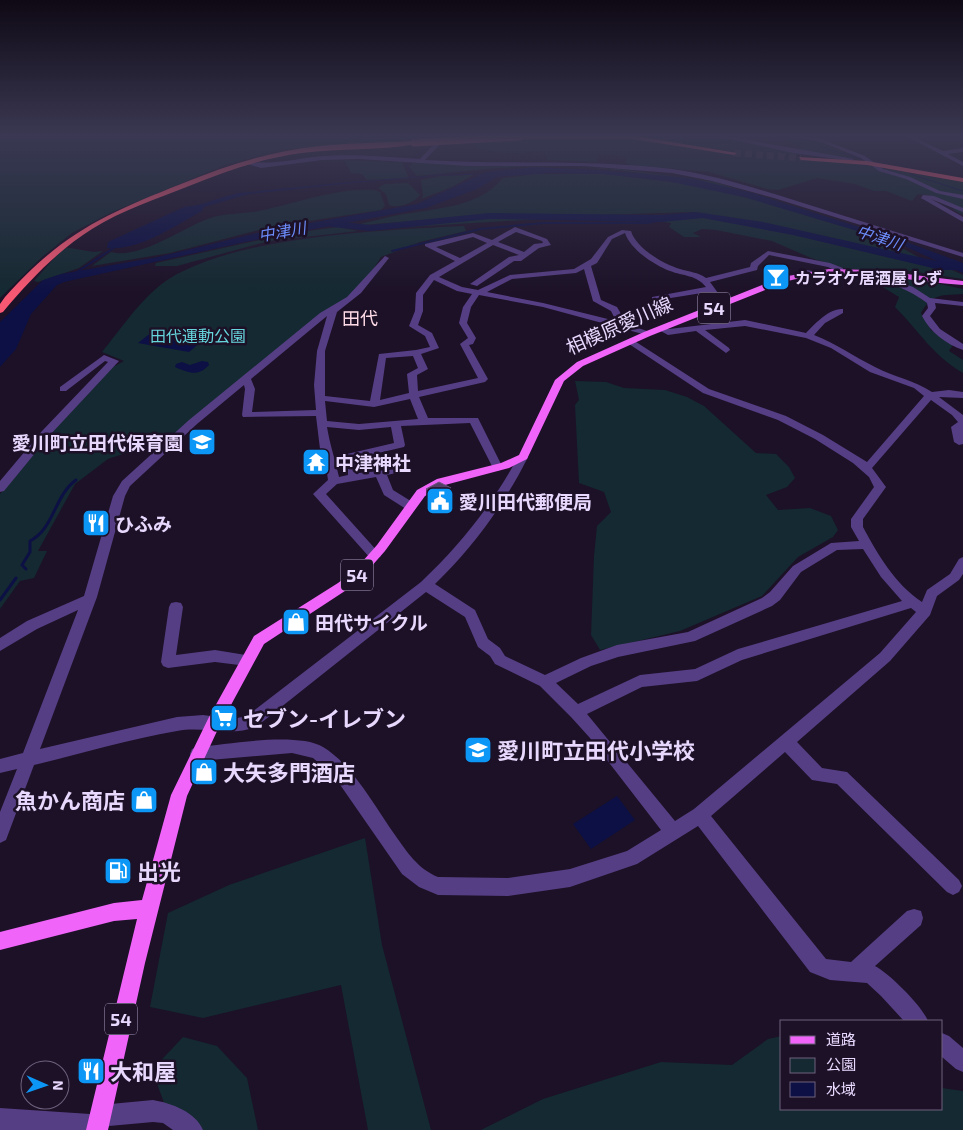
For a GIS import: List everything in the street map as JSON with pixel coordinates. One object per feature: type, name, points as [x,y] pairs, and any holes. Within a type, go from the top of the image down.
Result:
[{"type":"highway","points":[[0,310],[40,265],[93,225],[136,205],[179,189]]},
{"type":"main road","name":"相模原愛川線","points":[[523,456],[560,380],[580,364],[647,334],[785,279],[810,272],[840,270],[963,283]]},
{"type":"main road","name":"54","points":[[98,1124],[148,909],[179,796],[213,724],[259,640],[343,586],[375,556],[421,493],[436,484],[498,468],[523,456]]},
{"type":"main road","points":[[0,941],[114,912],[148,909]]},
{"type":"street","points":[[748,189],[963,255]]},
{"type":"street","points":[[931,189],[963,197]]},
{"type":"street","points":[[963,210],[934,198],[923,197],[963,220]]},
{"type":"street","points":[[320,398],[374,404],[483,379],[464,344],[470,342],[472,338],[463,323],[466,307],[477,289],[512,259],[518,259],[537,246],[547,245],[545,240],[515,229],[488,243],[433,277],[419,295],[419,311],[413,326],[430,335],[435,348],[382,356],[374,404]]},
{"type":"street","points":[[477,289],[510,277],[535,273],[566,274],[594,261],[610,238],[624,231],[629,232],[628,235],[635,243],[655,260],[676,271],[700,277],[707,285],[714,299],[722,304]]},
{"type":"street","points":[[459,260],[427,245],[473,236],[488,243],[524,254]]},
{"type":"street","points":[[655,299],[707,285],[754,268],[768,252],[830,265],[840,270]]},
{"type":"street","points":[[0,834],[88,600],[120,496],[126,484],[186,428],[323,314],[333,311],[369,282],[384,258]]},
{"type":"street","points":[[586,266],[597,301],[614,309],[620,319],[619,324]]},
{"type":"street","points":[[810,272],[820,276],[842,274],[890,281],[929,300],[963,304]]},
{"type":"street","points":[[433,277],[456,287],[477,289],[619,324],[647,334]]},
{"type":"street","points":[[929,300],[932,308],[926,316],[930,323],[942,335],[963,347]]},
{"type":"street","points":[[333,311],[322,351],[319,385],[325,449],[328,453],[334,481]]},
{"type":"street","points":[[808,336],[822,321],[840,311]]},
{"type":"street","points":[[661,329],[668,332],[745,323],[808,336],[834,346],[880,373],[909,382],[956,413],[963,422],[956,427],[959,442]]},
{"type":"street","points":[[697,328],[726,350]]},
{"type":"street","points":[[630,342],[697,387],[782,418],[836,447],[863,465],[876,478],[880,487],[857,520],[857,527],[888,578],[918,607]]},
{"type":"street","points":[[416,352],[423,369],[412,374],[414,396],[424,421]]},
{"type":"street","points":[[0,488],[46,433],[114,361],[104,358],[63,389]]},
{"type":"street","points":[[246,379],[250,389],[247,415],[321,419],[359,427],[424,421],[474,420],[498,468]]},
{"type":"street","points":[[863,465],[870,465],[930,396],[949,393],[963,395]]},
{"type":"street","points":[[354,478],[351,456],[400,445],[395,424]]},
{"type":"street","points":[[0,766],[177,724],[203,722],[232,726],[251,722],[426,585],[484,525],[499,504],[523,456]]},
{"type":"street","points":[[375,556],[319,494],[334,481],[392,471]]},
{"type":"street","points":[[380,473],[388,492],[410,506]]},
{"type":"street","points":[[545,682],[586,662],[617,651],[690,637],[767,602],[775,596],[797,569],[835,546],[867,545]]},
{"type":"street","points":[[198,754],[292,746],[317,752],[340,771],[408,868],[425,881],[438,886],[508,887],[570,878],[630,858],[700,815],[885,657],[918,607],[932,593],[955,577],[963,562]]},
{"type":"street","points":[[426,585],[470,614],[483,643],[495,652],[500,660],[545,682],[576,712],[595,733],[673,832]]},
{"type":"street","points":[[0,645],[32,625],[88,600]]},
{"type":"street","points":[[176,607],[168,662],[215,656],[247,660]]},
{"type":"street","points":[[576,712],[640,681],[697,675],[722,668],[744,653],[918,607]]},
{"type":"street","points":[[786,742],[818,775],[841,777],[862,790],[912,839],[953,886]]},
{"type":"street","points":[[700,815],[817,965],[825,970],[836,972],[855,971],[872,975],[917,1020]]},
{"type":"street","points":[[855,971],[914,918]]},
{"type":"street","points":[[943,1044],[963,1062]]},
{"type":"street","points":[[0,1118],[98,1124],[160,1112],[167,1113],[192,1130]]},
{"type":"green space","points":[[0,189],[168,189],[112,212],[72,233],[42,257],[0,298]]},
{"type":"green space","points":[[379,189],[414,189],[420,195],[406,204],[393,206],[389,205],[386,194]]},
{"type":"green space","points":[[422,189],[448,189],[421,199],[423,196]]},
{"type":"green space","points":[[492,189],[708,189],[756,200],[885,239],[926,261],[811,234],[695,212],[563,216],[495,214],[352,226],[398,215],[458,205]]},
{"type":"green space","points":[[868,189],[963,189],[963,214],[957,212],[943,200],[935,197],[918,194],[912,201],[886,191]]},
{"type":"green space","points":[[375,190],[380,192],[385,206],[381,210],[270,227],[170,253],[92,266],[111,252],[122,253],[147,247],[216,216],[259,211],[345,191]]},
{"type":"green space","points":[[687,216],[753,225],[950,269],[963,275],[963,279],[897,269],[915,279],[963,289],[963,294],[944,295],[934,298],[925,306],[921,313],[931,330],[953,345],[949,351],[963,360],[963,373],[942,358],[895,307],[899,297],[881,286],[877,276],[865,270],[844,268],[811,258],[772,241],[716,230],[702,229],[693,233],[701,237],[684,237],[669,227],[671,223],[661,222]]},
{"type":"green space","points":[[492,217],[540,219],[375,229]]},
{"type":"green space","points":[[641,218],[651,220],[642,219],[577,219]]},
{"type":"green space","name":"田代運動公園","points":[[464,226],[466,231],[420,242],[381,257],[366,281],[340,305],[176,436],[108,459],[75,484],[38,551],[47,551],[34,578],[20,581],[0,609],[0,494],[80,400],[111,368],[124,361],[102,352],[139,306],[163,283],[191,267],[226,255],[265,245],[350,233]]},
{"type":"green space","points":[[338,227],[358,231],[269,241],[177,266],[155,266],[156,263],[247,243]]},
{"type":"green space","points":[[64,247],[94,252],[103,251],[79,268],[38,282],[34,281]]},
{"type":"green space","points":[[575,381],[606,382],[624,388],[665,390],[687,397],[704,406],[756,453],[776,454],[789,467],[795,478],[787,487],[766,495],[778,510],[810,508],[831,516],[838,530],[833,537],[798,557],[762,596],[680,631],[600,650],[591,635],[594,556],[597,526],[611,512],[604,492],[579,483],[575,405],[579,400]]},
{"type":"green space","points":[[365,838],[382,945],[431,1130],[368,1130],[341,985],[203,1018],[150,1007],[168,913],[229,885]]},
{"type":"green space","points":[[780,1036],[780,1110],[943,1110],[943,1088],[963,1091],[963,1130],[481,1130],[543,1099],[661,1062],[732,1065],[768,1039]]},
{"type":"green space","points":[[183,1037],[217,1046],[247,1078],[258,1130],[174,1130],[152,1070]]},
{"type":"water","points":[[299,189],[249,194],[204,207],[202,211],[144,242],[132,246],[107,248],[108,242],[184,207],[198,205],[237,193]]},
{"type":"water","name":"中津川","points":[[450,189],[477,189],[426,208],[245,242],[64,282],[57,285],[31,314],[16,349],[0,367],[0,322],[43,280],[61,274],[158,257],[265,231],[417,204]]},
{"type":"water","name":"中津川","points":[[704,189],[735,189],[753,193],[909,243],[963,263],[963,273],[898,243],[744,197]]},
{"type":"water","points":[[152,332],[203,340],[189,352],[138,343]]},
{"type":"water","points":[[202,361],[208,362],[209,365],[201,371],[193,373],[175,367],[176,364],[182,362],[190,365]]},
{"type":"water","points":[[617,796],[635,820],[591,849],[573,824]]},
{"type":"building","points":[[439,482],[451,488],[442,496],[426,489]]},
{"type":"waterway","points":[[956,189],[963,191]]},
{"type":"waterway","name":"中津川","points":[[325,223],[370,228],[489,216],[647,217],[661,219],[703,215],[793,232],[941,266],[959,267]]},
{"type":"waterway","points":[[392,251],[480,229],[543,223],[647,223],[661,220]]},
{"type":"waterway","points":[[77,272],[115,247]]},
{"type":"waterway","points":[[26,569],[22,565],[30,552],[30,541],[44,529],[63,495],[76,480]]},
{"type":"waterway","points":[[0,600],[16,578]]},
{"type":"place","name":"カラオケ居酒屋 しず","points":[[776,277]]},
{"type":"place","name":"愛川町立田代保育園","points":[[202,442]]},
{"type":"place","name":"中津神社","points":[[316,462]]},
{"type":"place","name":"愛川田代郵便局","points":[[440,501]]},
{"type":"place","name":"ひふみ","points":[[96,523]]},
{"type":"place","name":"田代サイクル","points":[[296,622]]},
{"type":"place","name":"セブン-イレブン","points":[[224,718]]},
{"type":"place","name":"愛川町立田代小学校","points":[[478,750]]},
{"type":"place","name":"大矢多門酒店","points":[[204,772]]},
{"type":"place","name":"魚かん商店","points":[[144,800]]},
{"type":"place","name":"出光","points":[[118,871]]},
{"type":"place","name":"大和屋","points":[[91,1071]]},
{"type":"district","name":"田代","points":[[360,318]]}]
